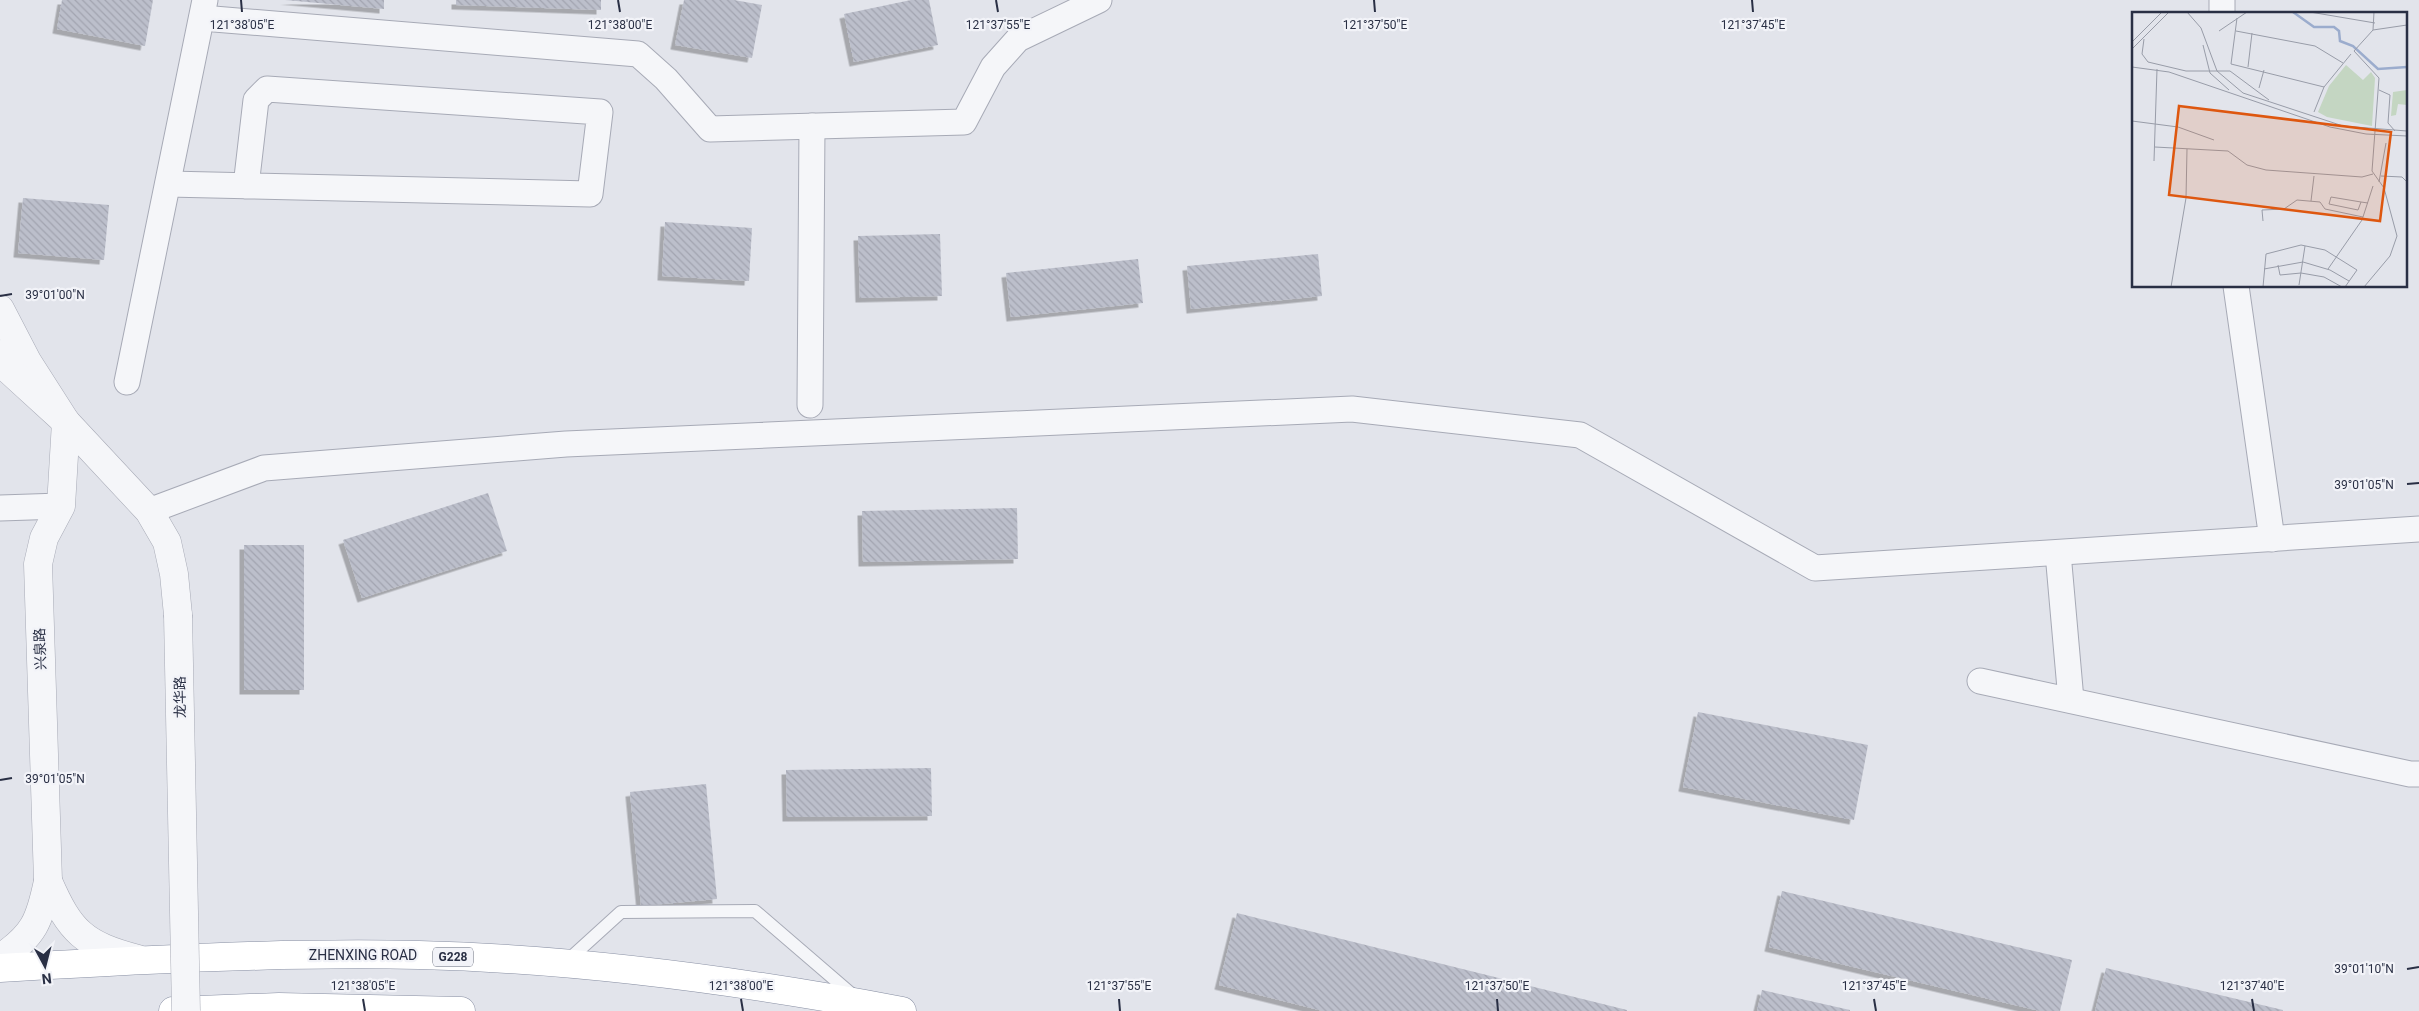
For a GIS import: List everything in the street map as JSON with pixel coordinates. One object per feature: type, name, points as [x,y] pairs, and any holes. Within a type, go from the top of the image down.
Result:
[{"type":"highway","name":"ZHENXING ROAD","points":[[0,968],[284,954],[411,955],[564,964],[698,978],[862,1003],[902,1011]]},
{"type":"highway","points":[[173,1011],[279,1007],[461,1011]]},
{"type":"street","points":[[127,382],[203,9],[638,54],[666,79],[710,129],[964,122],[993,66],[1018,39],[1098,0]]},
{"type":"street","points":[[168,184],[246,186],[590,194],[600,112],[267,89],[256,100],[246,186]]},
{"type":"street","points":[[810,404],[812,126]]},
{"type":"street","points":[[2236,288],[2272,539]]},
{"type":"street","points":[[0,309],[27,360],[66,422]]},
{"type":"street","points":[[0,354],[8,370],[66,422]]},
{"type":"street","points":[[149,512],[264,468],[566,444],[1352,410],[1580,436],[1815,568],[2419,529]]},
{"type":"street","name":"兴泉路","points":[[48,881],[38,564],[44,538],[61,506],[66,422]]},
{"type":"street","name":"龙华路","points":[[66,422],[149,512],[167,542],[174,574],[178,615],[186,1011]]},
{"type":"street","points":[[0,508],[61,506]]},
{"type":"street","points":[[2058,553],[2071,700]]},
{"type":"street","points":[[1980,681],[2410,774],[2419,774]]},
{"type":"street","points":[[0,958],[17,947],[34,929],[42,909],[48,881]]},
{"type":"street","points":[[48,881],[60,908],[75,929],[95,946],[138,960]]},
{"type":"lane","points":[[564,964],[621,912],[755,911],[862,1003]]},
{"type":"building","points":[[62,0],[153,0],[145,46],[57,29]]},
{"type":"building","points":[[285,0],[384,0],[384,9]]},
{"type":"building","points":[[456,0],[601,0],[601,10],[456,5]]},
{"type":"building","points":[[684,0],[734,0],[762,5],[752,58],[675,45]]},
{"type":"building","points":[[911,0],[929,0],[938,45],[854,62],[844,14]]},
{"type":"building","points":[[23,198],[109,205],[104,260],[18,253]]},
{"type":"building","points":[[665,222],[752,228],[749,281],[662,276]]},
{"type":"building","points":[[940,234],[942,296],[860,298],[858,236]]},
{"type":"building","points":[[1318,254],[1322,296],[1191,309],[1187,266]]},
{"type":"building","points":[[1138,259],[1143,303],[1011,317],[1006,273]]},
{"type":"building","points":[[488,493],[507,551],[362,598],[343,540]]},
{"type":"building","points":[[1017,508],[1018,559],[863,562],[862,511]]},
{"type":"building","points":[[244,545],[304,545],[304,690],[244,690]]},
{"type":"building","points":[[1698,712],[1868,745],[1854,820],[1683,787]]},
{"type":"building","points":[[931,768],[932,816],[787,817],[786,770]]},
{"type":"building","points":[[706,784],[717,899],[641,906],[630,792]]},
{"type":"building","points":[[1782,891],[2072,960],[2060,1011],[2040,1011],[1769,947]]},
{"type":"building","points":[[1237,913],[1627,1011],[1323,1011],[1219,985]]},
{"type":"building","points":[[2106,968],[2283,1010],[2283,1011],[2095,1011]]},
{"type":"building","points":[[1762,990],[1850,1010],[1850,1011],[1757,1011]]}]
